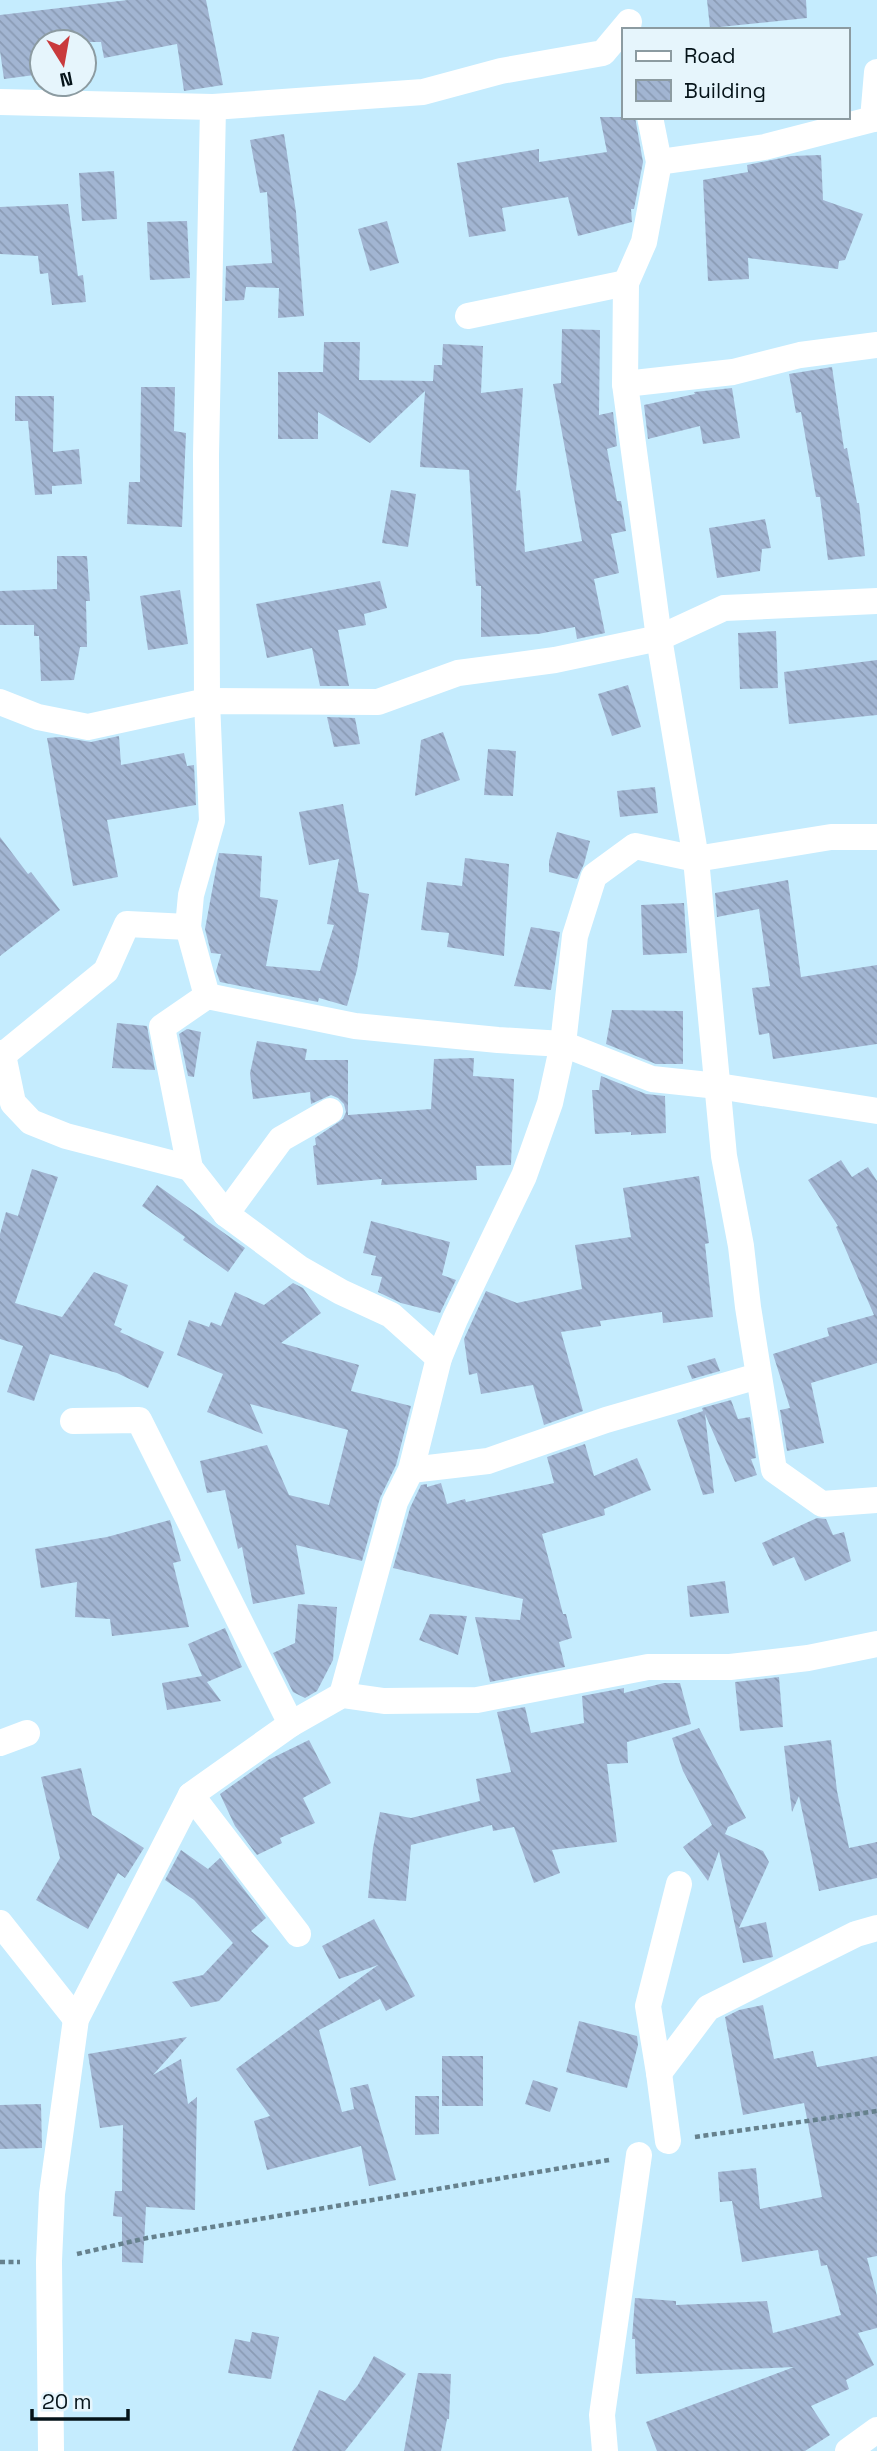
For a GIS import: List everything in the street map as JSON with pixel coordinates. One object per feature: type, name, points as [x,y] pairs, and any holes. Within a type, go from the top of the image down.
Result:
[{"type":"street","points":[[0,102],[213,107],[423,92],[501,71],[603,53],[628,17]]},
{"type":"street","points":[[659,162],[765,147],[875,119],[877,72]]},
{"type":"street","points":[[207,996],[188,927],[191,894],[212,821],[207,701],[206,455],[213,107]]},
{"type":"street","points":[[649,119],[659,162],[643,242],[626,283],[625,384],[659,638],[696,859],[724,1156],[741,1246],[758,1376],[774,1470],[822,1504],[877,1500]]},
{"type":"street","points":[[468,316],[626,283]]},
{"type":"street","points":[[625,384],[733,372],[800,355],[877,345]]},
{"type":"street","points":[[0,702],[38,717],[88,727],[207,701],[378,702],[458,673],[555,660],[659,638],[723,608],[877,601]]},
{"type":"street","points":[[342,1695],[395,1502],[411,1470],[439,1358],[524,1176],[550,1104],[563,1044],[575,936],[594,876],[635,846],[696,859],[831,836],[877,837]]},
{"type":"street","points":[[188,927],[127,924],[106,971],[2,1054],[13,1103],[31,1122],[66,1136],[190,1168]]},
{"type":"street","points":[[439,1358],[391,1315],[341,1292],[299,1268],[226,1214],[190,1168],[162,1027],[207,996],[355,1026],[498,1041],[563,1044],[652,1079],[718,1086],[877,1111]]},
{"type":"street","points":[[226,1214],[281,1139],[330,1111]]},
{"type":"street","points":[[411,1470],[488,1461],[606,1420],[758,1376]]},
{"type":"street","points":[[73,1421],[139,1420],[291,1724]]},
{"type":"street","points":[[51,2451],[49,2261],[52,2194],[76,2019],[191,1794],[291,1724],[342,1695],[384,1701],[477,1699],[648,1667],[730,1667],[808,1658],[877,1644]]},
{"type":"street","points":[[0,1742],[26,1732]]},
{"type":"street","points":[[191,1794],[298,1934]]},
{"type":"street","points":[[668,2141],[648,2006],[679,1884]]},
{"type":"street","points":[[0,1923],[76,2019]]},
{"type":"street","points":[[659,2073],[708,2008],[856,1934],[877,1928]]},
{"type":"street","points":[[605,2451],[602,2416],[639,2155]]},
{"type":"street","points":[[848,2451],[877,2430]]},
{"type":"path","points":[[668,2141],[877,2111]]},
{"type":"path","points":[[49,2261],[147,2238],[639,2155]]},
{"type":"building","points":[[128,0],[206,0],[223,85],[184,91],[177,44],[104,58],[101,42],[98,42],[98,28],[28,28],[28,76],[4,79],[0,51],[0,15]]},
{"type":"building","points":[[707,0],[806,0],[807,18],[710,28]]},
{"type":"building","points":[[600,117],[635,119],[643,162],[634,209],[631,209],[632,222],[578,236],[568,197],[502,208],[506,231],[469,237],[457,163],[539,149],[539,162],[607,152]]},
{"type":"building","points":[[284,134],[296,212],[304,316],[278,318],[279,288],[246,287],[244,300],[225,301],[226,266],[272,263],[267,192],[260,193],[250,140]]},
{"type":"building","points":[[821,155],[823,200],[863,214],[845,260],[839,261],[838,269],[748,258],[749,279],[708,281],[703,180],[748,172],[747,165],[791,156]]},
{"type":"building","points":[[114,171],[117,219],[82,221],[79,173]]},
{"type":"building","points":[[68,204],[78,276],[83,275],[86,302],[52,305],[48,273],[40,274],[38,256],[0,254],[0,207]]},
{"type":"building","points":[[187,221],[190,278],[150,280],[147,222]]},
{"type":"building","points":[[387,221],[399,263],[370,271],[358,229]]},
{"type":"building","points":[[562,329],[600,330],[599,415],[613,412],[617,446],[607,449],[626,531],[611,534],[619,573],[594,579],[605,633],[577,639],[575,627],[538,634],[481,637],[481,586],[476,586],[469,470],[420,467],[425,391],[370,443],[318,412],[318,439],[278,439],[278,372],[323,372],[324,342],[360,342],[359,380],[433,381],[434,365],[442,365],[443,344],[483,346],[481,393],[523,388],[516,491],[520,490],[525,552],[582,541],[553,384],[561,383]]},
{"type":"building","points":[[832,367],[844,449],[847,448],[859,503],[865,556],[828,560],[820,497],[816,497],[801,412],[796,413],[789,374]]},
{"type":"building","points":[[141,387],[175,387],[174,431],[186,433],[182,527],[127,524],[129,482],[140,482]]},
{"type":"building","points":[[732,388],[740,438],[703,444],[700,426],[648,439],[644,405],[695,394],[694,392]]},
{"type":"building","points":[[15,396],[54,396],[53,452],[79,449],[82,484],[52,486],[52,494],[35,495],[28,421],[15,421]]},
{"type":"building","points":[[391,490],[416,494],[408,547],[382,543]]},
{"type":"building","points":[[765,519],[771,548],[762,549],[760,571],[717,578],[709,528]]},
{"type":"building","points":[[57,556],[87,556],[90,601],[86,601],[87,647],[80,647],[74,680],[41,681],[39,636],[34,636],[34,625],[0,625],[0,591],[57,589]]},
{"type":"building","points":[[380,581],[387,608],[364,614],[366,625],[338,630],[349,686],[320,686],[312,648],[267,658],[256,604]]},
{"type":"building","points":[[180,590],[188,644],[148,650],[140,596]]},
{"type":"building","points":[[776,631],[778,688],[740,689],[738,633]]},
{"type":"building","points":[[877,660],[877,715],[789,724],[784,672]]},
{"type":"building","points":[[628,685],[641,727],[612,736],[598,694]]},
{"type":"building","points":[[327,717],[355,718],[360,744],[334,747]]},
{"type":"building","points":[[443,732],[460,780],[415,796],[421,740]]},
{"type":"building","points":[[119,736],[121,765],[184,753],[187,766],[194,765],[196,805],[107,820],[118,877],[73,886],[47,738],[60,737],[91,742]]},
{"type":"building","points":[[488,749],[516,751],[513,796],[484,795]]},
{"type":"building","points":[[655,787],[658,813],[620,817],[617,791]]},
{"type":"building","points":[[343,804],[359,892],[369,894],[357,970],[347,1006],[319,998],[318,1002],[220,982],[216,971],[221,954],[211,953],[205,929],[219,853],[262,856],[260,897],[278,900],[266,966],[320,971],[334,925],[327,924],[339,859],[309,865],[299,812]]},
{"type":"building","points":[[557,832],[590,841],[577,879],[549,872],[549,861]]},
{"type":"building","points":[[0,837],[60,910],[0,956]]},
{"type":"building","points":[[465,858],[509,864],[504,956],[447,947],[449,933],[421,930],[427,882],[462,886]]},
{"type":"building","points":[[788,880],[801,977],[877,965],[877,1044],[773,1059],[769,1033],[759,1035],[752,988],[770,986],[759,909],[717,917],[715,893]]},
{"type":"building","points":[[684,903],[687,953],[643,955],[641,905]]},
{"type":"building","points":[[531,927],[560,932],[551,990],[514,986]]},
{"type":"building","points":[[612,1010],[683,1011],[683,1064],[656,1064],[606,1044]]},
{"type":"building","points":[[117,1023],[147,1026],[155,1070],[112,1068]]},
{"type":"building","points":[[187,1029],[201,1032],[194,1077],[188,1076],[179,1034]]},
{"type":"building","points":[[257,1041],[307,1049],[305,1060],[348,1060],[348,1115],[431,1109],[434,1059],[474,1058],[473,1076],[514,1079],[511,1165],[476,1166],[477,1180],[381,1185],[382,1179],[317,1185],[313,1146],[316,1145],[315,1138],[343,1119],[346,1112],[344,1104],[331,1095],[311,1104],[310,1092],[253,1099],[250,1073]]},
{"type":"building","points":[[601,1076],[646,1094],[665,1096],[666,1133],[595,1134],[592,1090],[599,1090]]},
{"type":"building","points":[[841,1160],[852,1177],[868,1167],[877,1181],[877,1363],[811,1383],[824,1443],[787,1451],[780,1410],[790,1408],[773,1354],[829,1336],[827,1328],[874,1315],[836,1227],[838,1226],[808,1180]]},
{"type":"building","points":[[32,1169],[58,1177],[15,1303],[62,1317],[94,1272],[128,1285],[114,1325],[122,1329],[120,1332],[164,1352],[148,1388],[117,1373],[50,1354],[34,1401],[7,1392],[23,1346],[0,1339],[0,1234],[6,1212],[18,1216]]},
{"type":"building","points":[[699,1176],[709,1243],[705,1244],[713,1317],[663,1323],[662,1312],[600,1321],[601,1326],[561,1332],[583,1411],[544,1425],[533,1385],[481,1394],[477,1373],[469,1375],[464,1339],[486,1291],[517,1303],[582,1289],[575,1245],[631,1237],[623,1188]]},
{"type":"building","points":[[157,1185],[245,1248],[228,1272],[142,1206]]},
{"type":"building","points":[[371,1221],[450,1242],[442,1275],[456,1280],[440,1313],[401,1303],[378,1292],[382,1277],[371,1275],[376,1256],[363,1253]]},
{"type":"building","points":[[293,1283],[303,1288],[321,1313],[281,1343],[359,1365],[351,1391],[411,1406],[396,1465],[380,1498],[362,1561],[296,1545],[305,1594],[253,1604],[242,1547],[238,1549],[225,1490],[207,1493],[200,1461],[267,1445],[289,1495],[329,1505],[348,1430],[250,1404],[263,1434],[207,1412],[223,1374],[177,1355],[189,1320],[209,1327],[211,1322],[221,1326],[235,1292],[264,1305]]},
{"type":"building","points":[[715,1358],[720,1371],[692,1379],[687,1366]]},
{"type":"building","points":[[731,1400],[738,1419],[750,1417],[756,1458],[751,1459],[757,1475],[735,1482],[705,1414],[714,1493],[703,1495],[677,1420],[703,1411],[702,1408]]},
{"type":"building","points":[[585,1444],[594,1476],[637,1458],[651,1490],[604,1509],[605,1515],[542,1534],[572,1638],[559,1642],[565,1667],[490,1682],[475,1617],[520,1620],[523,1599],[393,1568],[410,1508],[421,1485],[427,1484],[427,1487],[441,1483],[447,1504],[554,1483],[547,1457]]},
{"type":"building","points":[[817,1518],[826,1519],[833,1535],[844,1532],[851,1561],[805,1581],[794,1557],[773,1566],[762,1543]]},
{"type":"building","points":[[170,1520],[181,1561],[173,1563],[189,1627],[112,1636],[110,1619],[75,1617],[77,1582],[41,1588],[35,1549],[107,1537]]},
{"type":"building","points":[[725,1581],[729,1613],[690,1617],[687,1586]]},
{"type":"building","points":[[298,1604],[337,1607],[333,1660],[317,1691],[305,1698],[293,1692],[273,1653],[295,1643]]},
{"type":"building","points":[[430,1614],[467,1616],[458,1655],[419,1640]]},
{"type":"building","points":[[225,1628],[242,1667],[207,1682],[221,1701],[167,1710],[162,1683],[202,1676],[188,1644]]},
{"type":"building","points":[[779,1677],[783,1727],[740,1731],[735,1682]]},
{"type":"building","points":[[664,1683],[680,1683],[691,1724],[627,1742],[628,1763],[607,1764],[617,1842],[552,1850],[560,1873],[534,1883],[514,1827],[493,1831],[492,1825],[411,1845],[406,1901],[368,1898],[380,1812],[411,1818],[480,1801],[476,1779],[511,1772],[497,1712],[525,1707],[531,1733],[584,1723],[582,1696],[624,1688],[624,1693]]},
{"type":"building","points":[[699,1728],[746,1818],[728,1827],[725,1834],[763,1851],[769,1862],[739,1928],[766,1922],[773,1957],[743,1963],[719,1851],[708,1881],[683,1847],[712,1825],[683,1771],[672,1738]]},
{"type":"building","points":[[309,1740],[331,1783],[303,1798],[315,1823],[280,1838],[282,1843],[257,1855],[235,1826],[220,1794],[268,1760]]},
{"type":"building","points":[[831,1740],[837,1791],[849,1848],[877,1842],[877,1878],[819,1891],[799,1796],[792,1812],[784,1746]]},
{"type":"building","points":[[81,1768],[92,1815],[144,1848],[125,1878],[118,1873],[88,1929],[36,1900],[60,1858],[41,1777]]},
{"type":"building","points":[[181,1850],[208,1869],[220,1858],[266,1918],[251,1931],[269,1946],[219,2001],[191,2007],[172,1982],[203,1975],[233,1943],[194,1900],[165,1880]]},
{"type":"building","points":[[374,1919],[415,1996],[386,2011],[380,1999],[319,2030],[342,2112],[354,2109],[350,2088],[368,2084],[396,2180],[369,2186],[361,2146],[267,2170],[254,2121],[270,2116],[236,2069],[378,1965],[339,1979],[322,1946]]},
{"type":"building","points":[[763,2005],[774,2059],[813,2051],[817,2067],[877,2056],[877,2256],[867,2258],[877,2296],[877,2328],[858,2333],[874,2365],[846,2380],[849,2389],[811,2406],[830,2435],[805,2451],[657,2451],[646,2422],[794,2367],[636,2374],[635,2339],[632,2339],[635,2298],[676,2301],[676,2305],[767,2301],[773,2333],[841,2315],[827,2265],[821,2266],[818,2250],[742,2262],[732,2201],[720,2202],[718,2172],[756,2168],[760,2209],[822,2197],[804,2103],[743,2115],[725,2017],[739,2010]]},
{"type":"building","points":[[579,2021],[637,2036],[638,2045],[627,2088],[566,2072]]},
{"type":"building","points":[[187,2037],[153,2075],[181,2059],[188,2104],[197,2097],[195,2210],[146,2207],[143,2263],[122,2262],[122,2217],[113,2216],[115,2191],[122,2191],[123,2125],[100,2128],[88,2054]]},
{"type":"building","points":[[442,2056],[483,2056],[483,2106],[442,2106]]},
{"type":"building","points":[[533,2080],[558,2088],[550,2112],[525,2104]]},
{"type":"building","points":[[415,2096],[439,2096],[439,2134],[415,2135]]},
{"type":"building","points":[[41,2104],[42,2148],[0,2149],[0,2105]]},
{"type":"building","points":[[252,2332],[279,2337],[271,2379],[228,2373],[235,2339],[250,2342]]},
{"type":"building","points":[[374,2356],[406,2374],[345,2451],[292,2451],[319,2390],[345,2401],[358,2385]]},
{"type":"building","points":[[418,2373],[451,2374],[449,2419],[441,2451],[404,2451]]}]
